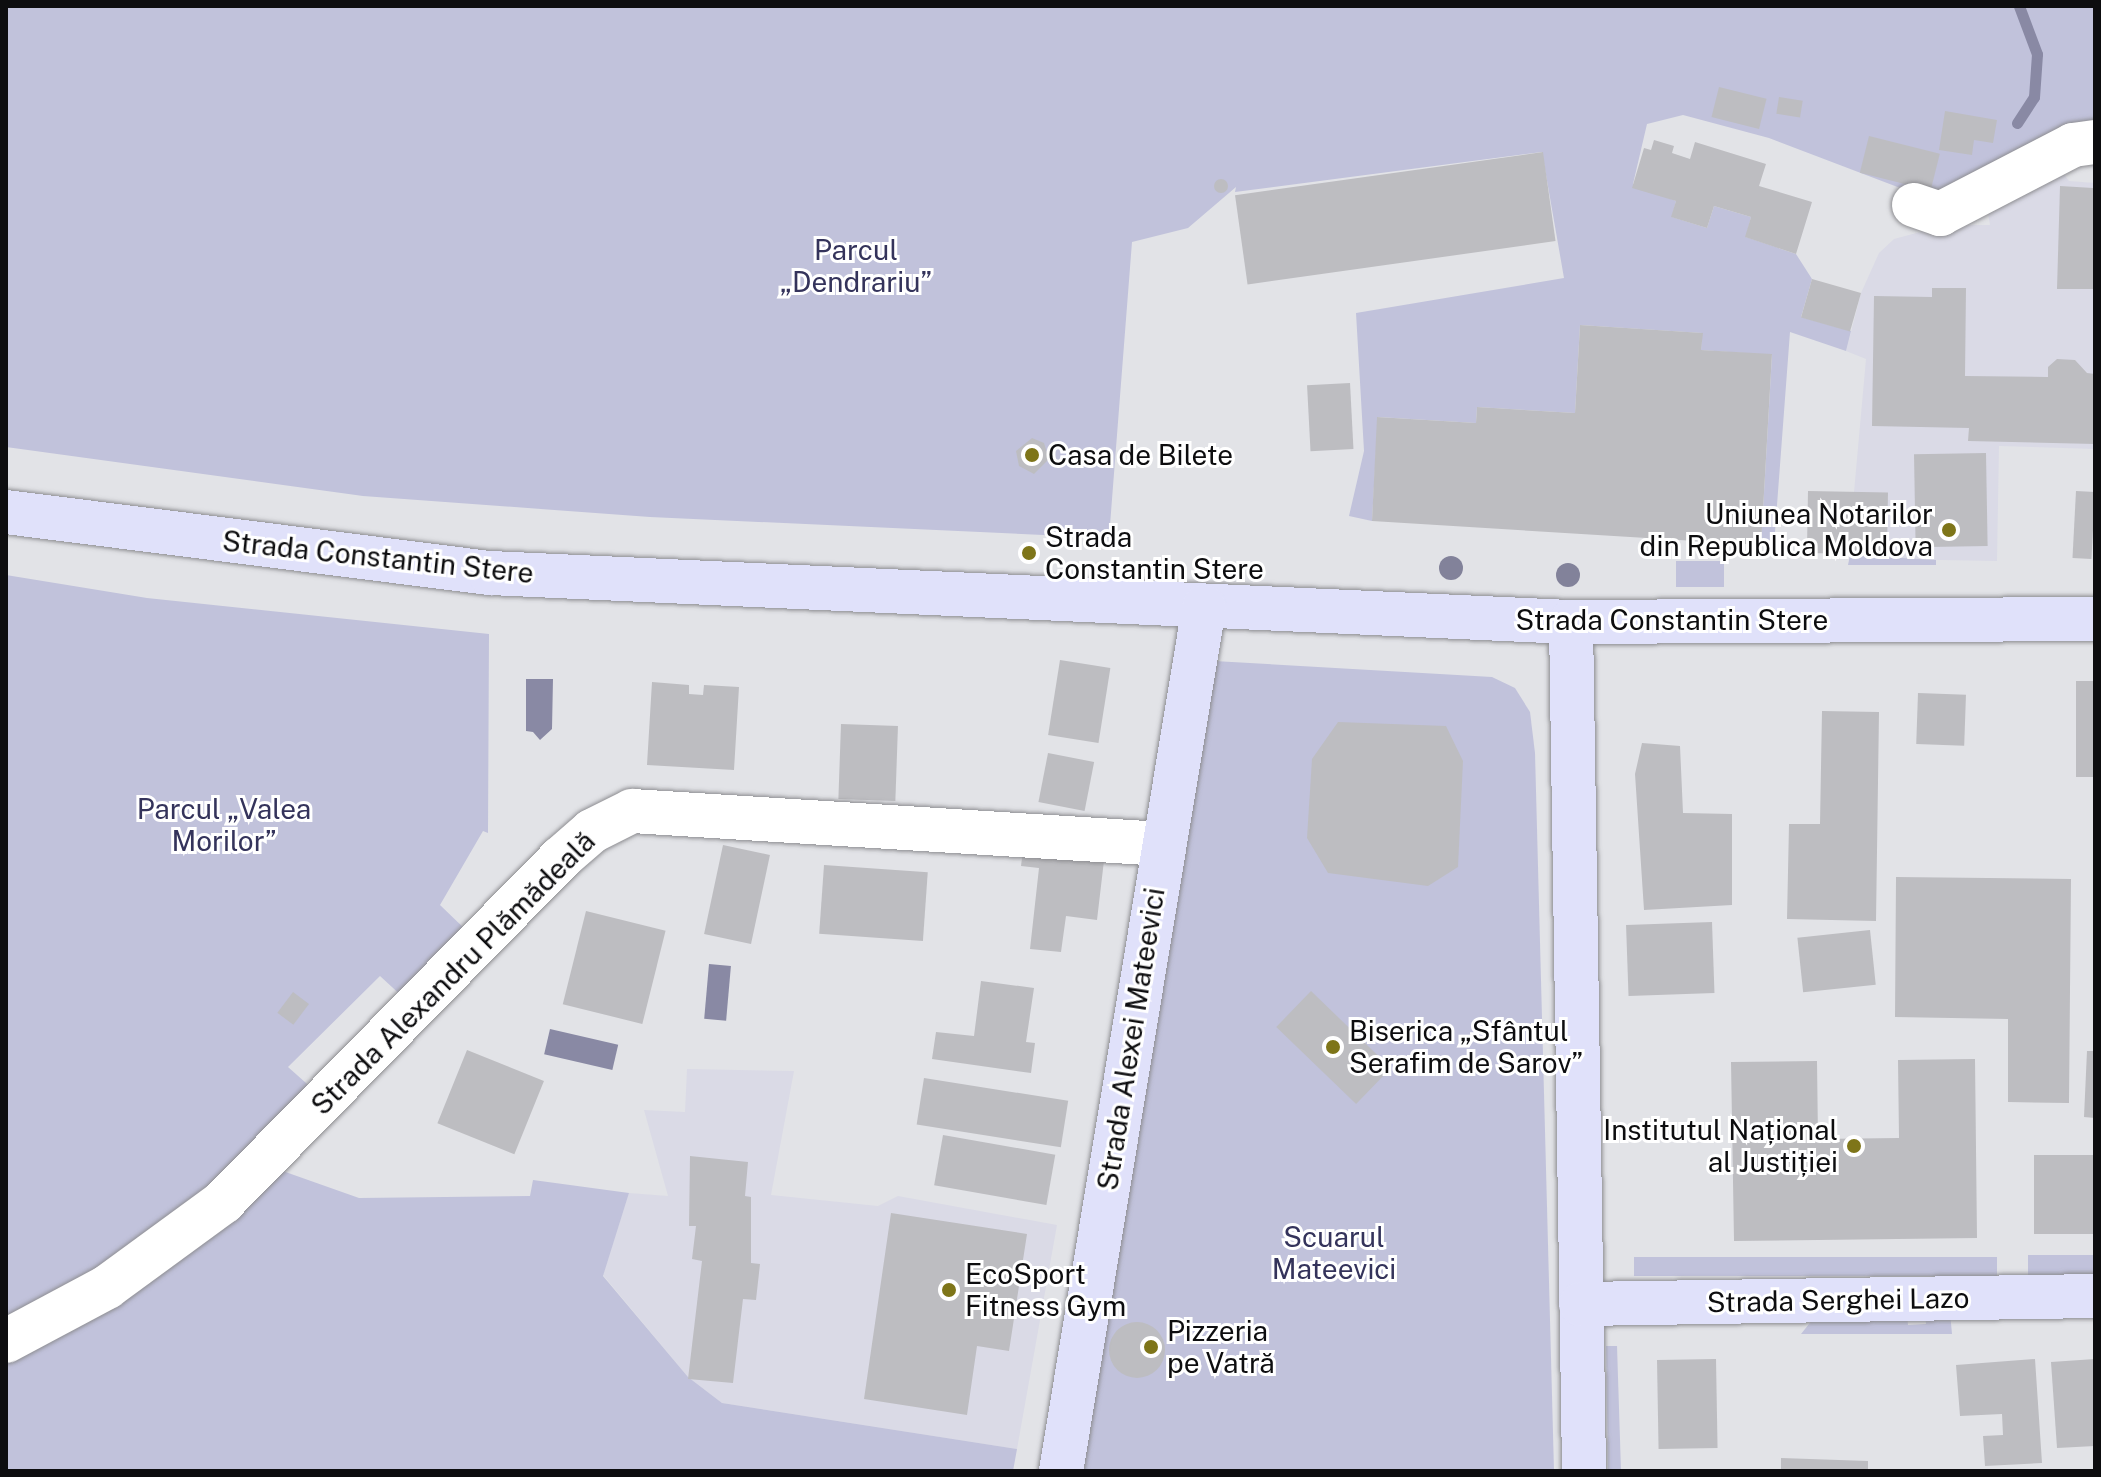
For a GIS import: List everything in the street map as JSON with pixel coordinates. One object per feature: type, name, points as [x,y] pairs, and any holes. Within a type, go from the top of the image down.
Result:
[{"type":"main road","name":"Strada Constantin Stere","points":[[6,512],[490,573],[1571,622],[2095,619]]},
{"type":"main road","name":"Strada Alexei Mateevici","points":[[1061,1471],[1204,607]]},
{"type":"main road","points":[[1571,622],[1584,1471]]},
{"type":"main road","name":"Strada Serghei Lazo","points":[[1581,1304],[2095,1296]]},
{"type":"street","points":[[1914,205],[1940,214],[2073,145],[2095,142]]},
{"type":"street","name":"Strada Alexandru Plămădeală","points":[[6,1341],[107,1287],[223,1202],[561,858],[592,831],[632,811],[1163,844]]},
{"type":"shaded area","points":[[2059,167],[2069,181],[2095,183],[2095,449],[1999,446],[1997,561],[1886,559],[1854,492],[1866,359],[1846,351],[1861,293],[1879,253],[1894,239],[1946,225],[1990,225],[1988,213]]},
{"type":"shaded area","points":[[526,679],[553,679],[552,729],[540,740],[533,732],[526,731]]},
{"type":"shaded area","points":[[709,964],[731,966],[726,1021],[704,1019]]},
{"type":"shaded area","points":[[550,1029],[618,1045],[612,1070],[544,1054]]},
{"type":"shaded area","points":[[687,1069],[794,1071],[771,1195],[878,1206],[898,1196],[1057,1225],[1017,1449],[722,1403],[688,1377],[603,1275],[629,1193],[668,1196],[644,1110],[685,1112]]},
{"type":"green space","name":"Parcul „Dendrariu”","points":[[6,6],[2095,6],[2095,127],[1937,202],[1769,138],[1683,115],[1647,124],[1633,184],[1676,201],[1672,217],[1707,228],[1714,206],[1751,217],[1746,237],[1796,254],[1812,279],[1801,317],[1851,331],[1846,351],[1790,332],[1774,545],[1761,545],[1772,355],[1701,350],[1702,333],[1580,325],[1575,413],[1477,407],[1476,423],[1378,417],[1372,521],[1349,516],[1364,451],[1356,313],[1564,278],[1542,152],[1235,192],[1236,187],[1188,228],[1132,242],[1109,538],[650,517],[363,496],[6,447]]},
{"type":"green space","points":[[1850,555],[1936,560],[1936,565],[1848,565]]},
{"type":"green space","points":[[1676,561],[1724,561],[1724,587],[1676,587]]},
{"type":"green space","name":"Parcul „Valea Morilor”","points":[[6,575],[147,598],[489,634],[488,833],[483,831],[440,905],[467,931],[405,999],[380,976],[288,1067],[315,1091],[277,1169],[359,1198],[530,1196],[533,1180],[629,1193],[603,1276],[688,1377],[722,1403],[1017,1449],[1013,1471],[6,1471]]},
{"type":"green space","name":"Scuarul Mateevici","points":[[1214,661],[1492,677],[1515,688],[1530,712],[1535,753],[1554,1471],[1082,1471]]},
{"type":"green space","points":[[2028,1255],[2095,1255],[2095,1275],[2028,1275]]},
{"type":"green space","points":[[1634,1257],[1997,1257],[1997,1276],[1634,1276]]},
{"type":"green space","points":[[1950,1312],[1952,1334],[1801,1334],[1817,1314],[1907,1313],[1908,1325],[1926,1324],[1925,1313]]},
{"type":"green space","points":[[1606,1346],[1617,1346],[1621,1471],[1608,1471]]},
{"type":"building","points":[[1719,87],[1767,99],[1759,129],[1712,117]]},
{"type":"building","points":[[1779,97],[1803,101],[1800,118],[1776,114]]},
{"type":"building","points":[[1945,111],[1997,120],[1993,143],[1974,140],[1972,155],[1939,150]]},
{"type":"building","points":[[1869,136],[1940,154],[1931,191],[1860,173]]},
{"type":"building","points":[[1654,140],[1674,146],[1672,153],[1690,159],[1695,142],[1766,164],[1759,186],[1812,202],[1796,254],[1745,237],[1751,217],[1714,206],[1707,228],[1671,217],[1676,201],[1632,188],[1644,148],[1651,150]]},
{"type":"building","points":[[1543,152],[1556,241],[1248,284],[1235,195]]},
{"type":"building","points":[[1221,179],[1228,186],[1221,193],[1214,186]]},
{"type":"building","points":[[2060,186],[2093,188],[2095,289],[2057,289]]},
{"type":"building","points":[[1812,279],[1861,293],[1850,332],[1801,317]]},
{"type":"building","points":[[1932,288],[1966,288],[1965,376],[2048,377],[2048,367],[2057,359],[2075,360],[2087,373],[2095,374],[2095,444],[1968,441],[1969,428],[1872,426],[1874,296],[1932,297]]},
{"type":"building","points":[[1580,325],[1703,333],[1701,350],[1772,354],[1761,545],[1372,521],[1377,417],[1476,423],[1477,407],[1575,413]]},
{"type":"building","points":[[1350,383],[1353,449],[1311,451],[1307,385]]},
{"type":"building","name":"Casa de Bilete","points":[[1032,438],[1044,443],[1049,459],[1034,474],[1019,466],[1016,451]]},
{"type":"building","points":[[1986,453],[1988,546],[1916,547],[1914,454]]},
{"type":"building","points":[[1808,491],[1888,492],[1887,554],[1807,553]]},
{"type":"building","points":[[2076,491],[2095,492],[2091,559],[2072,558]]},
{"type":"building","points":[[1060,660],[1110,668],[1098,743],[1048,735]]},
{"type":"building","points":[[2076,681],[2095,681],[2095,777],[2076,777]]},
{"type":"building","points":[[652,682],[689,685],[689,694],[703,695],[704,685],[739,687],[734,770],[647,765]]},
{"type":"building","points":[[1918,693],[1966,695],[1964,746],[1916,744]]},
{"type":"building","points":[[1822,711],[1879,712],[1876,921],[1787,919],[1789,824],[1820,824]]},
{"type":"building","points":[[1338,722],[1446,726],[1463,761],[1458,867],[1428,886],[1328,873],[1307,838],[1312,759]]},
{"type":"building","points":[[841,724],[898,726],[895,801],[838,799]]},
{"type":"building","points":[[1642,743],[1680,746],[1683,813],[1732,814],[1732,905],[1644,910],[1635,774]]},
{"type":"building","points":[[1048,753],[1094,762],[1085,811],[1038,802]]},
{"type":"building","points":[[1024,842],[1105,852],[1097,920],[1066,916],[1061,952],[1030,949],[1039,868],[1021,866]]},
{"type":"building","points":[[723,845],[770,855],[751,944],[704,934]]},
{"type":"building","points":[[824,865],[928,872],[923,941],[819,934]]},
{"type":"building","points":[[1896,877],[2071,879],[2069,1103],[2008,1102],[2008,1019],[1895,1017]]},
{"type":"building","points":[[586,911],[666,931],[642,1024],[563,1004]]},
{"type":"building","points":[[1712,922],[1714,993],[1629,996],[1626,925]]},
{"type":"building","points":[[1870,930],[1876,985],[1803,992],[1797,938]]},
{"type":"building","points":[[981,981],[1034,988],[1026,1042],[1035,1043],[1031,1073],[932,1059],[936,1032],[974,1036]]},
{"type":"building","name":"Biserica „Sfântul Serafim de Sarov”","points":[[1311,991],[1391,1068],[1356,1104],[1276,1027]]},
{"type":"building","points":[[293,992],[309,1004],[293,1025],[277,1013]]},
{"type":"building","points":[[467,1050],[544,1081],[514,1154],[437,1123]]},
{"type":"building","points":[[2087,1051],[2095,1051],[2095,1118],[2084,1117]]},
{"type":"building","name":"Institutul Național al Justiției","points":[[1975,1059],[1977,1238],[1734,1241],[1731,1062],[1817,1061],[1818,1139],[1899,1138],[1898,1060]]},
{"type":"building","points":[[924,1078],[1068,1101],[1061,1147],[917,1124]]},
{"type":"building","points":[[943,1135],[1055,1155],[1046,1205],[934,1185]]},
{"type":"building","points":[[2034,1155],[2095,1155],[2095,1234],[2034,1234]]},
{"type":"building","points":[[690,1156],[748,1162],[745,1196],[751,1197],[751,1263],[760,1264],[756,1300],[743,1299],[733,1383],[688,1379],[702,1261],[692,1259],[696,1226],[689,1226]]},
{"type":"building","name":"EcoSport Fitness Gym","points":[[891,1213],[1027,1234],[1009,1351],[977,1346],[967,1415],[864,1399]]},
{"type":"building","points":[[1137,1322],[1157,1330],[1165,1350],[1157,1370],[1137,1378],[1117,1370],[1109,1350],[1117,1330]]},
{"type":"building","points":[[1716,1359],[1718,1448],[1659,1449],[1657,1360]]},
{"type":"building","points":[[2035,1359],[2042,1463],[1985,1466],[1983,1436],[2003,1435],[2002,1414],[1960,1416],[1956,1365]]},
{"type":"building","points":[[2095,1359],[2095,1446],[2057,1448],[2051,1362]]},
{"type":"building","points":[[1781,1458],[1868,1461],[1868,1471],[1781,1471]]},
{"type":"waterway","points":[[2017,123],[2034,97],[2037,54],[2019,6]]},
{"type":"place","name":"Casa de Bilete","points":[[1032,455]]},
{"type":"place","name":"Uniunea Notarilor din Republica Moldova","points":[[1949,530]]},
{"type":"place","name":"Strada Constantin Stere","points":[[1029,553]]},
{"type":"place","name":"Biserica „Sfântul Serafim de Sarov”","points":[[1333,1047]]},
{"type":"place","name":"Institutul Național al Justiției","points":[[1854,1146]]},
{"type":"place","name":"EcoSport Fitness Gym","points":[[949,1290]]},
{"type":"place","name":"Pizzeria pe Vatră","points":[[1151,1347]]}]
